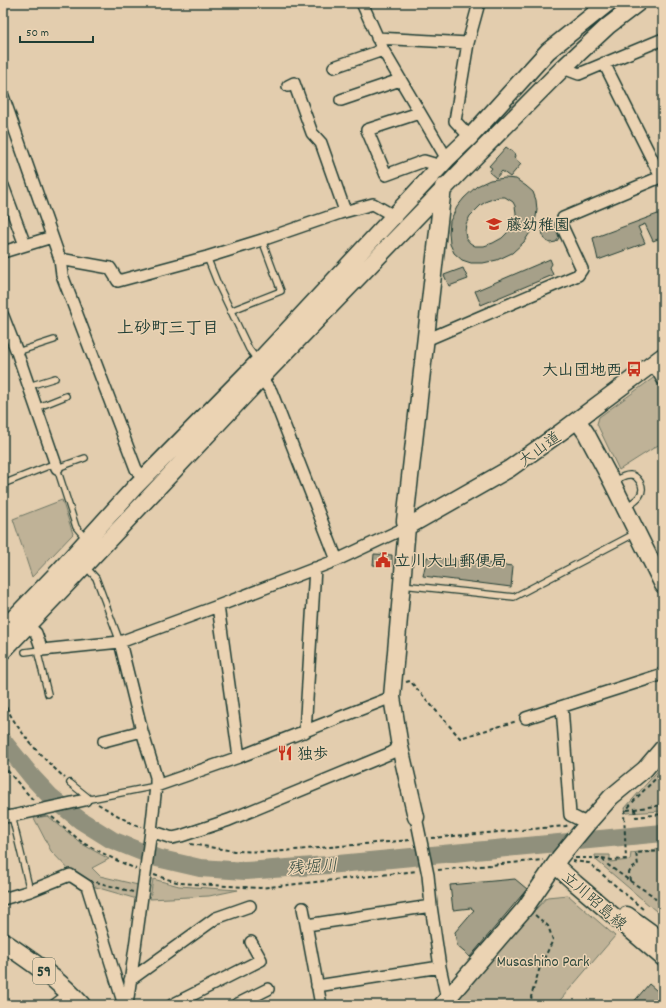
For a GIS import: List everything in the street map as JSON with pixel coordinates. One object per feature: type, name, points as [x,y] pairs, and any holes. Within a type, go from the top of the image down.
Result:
[{"type":"main road","name":"59","points":[[3,942],[46,972],[76,999]]},
{"type":"street","points":[[362,3],[382,50],[419,112],[444,163],[443,190],[405,521],[407,527],[392,691],[400,747],[428,875],[444,1002]]},
{"type":"street","points":[[470,137],[455,121],[468,43],[479,3]]},
{"type":"street","points":[[3,651],[27,625],[64,577],[87,540],[139,484],[258,362],[470,137],[548,51],[608,3]]},
{"type":"street","points":[[3,629],[64,577],[85,565],[353,282],[563,68],[608,26],[638,3]]},
{"type":"street","points":[[377,38],[468,43]]},
{"type":"street","points":[[563,68],[579,74],[663,39]]},
{"type":"street","points":[[334,67],[382,50]]},
{"type":"street","points":[[426,340],[578,275],[582,269],[561,224],[563,218],[662,177],[604,63]]},
{"type":"street","points":[[341,100],[400,80]]},
{"type":"street","points":[[288,86],[294,83],[312,133],[320,143],[345,211]]},
{"type":"street","points":[[3,96],[60,259],[62,275],[136,469],[140,491],[143,497],[140,507]]},
{"type":"street","points":[[419,112],[367,130],[386,175],[424,161],[444,163]]},
{"type":"street","points":[[3,186],[25,245]]},
{"type":"street","points":[[60,259],[110,268],[118,281],[207,257],[262,240],[345,211],[373,204],[394,216]]},
{"type":"street","points":[[3,252],[52,237]]},
{"type":"street","points":[[3,316],[56,465]]},
{"type":"street","points":[[658,360],[663,380]]},
{"type":"street","name":"大山道","points":[[407,527],[509,469],[658,360]]},
{"type":"street","points":[[261,378],[271,391],[337,560]]},
{"type":"street","points":[[578,420],[612,482],[663,585]]},
{"type":"street","points":[[27,625],[36,633],[40,650],[120,642],[337,560],[407,527]]},
{"type":"street","points":[[305,732],[315,568]]},
{"type":"street","points":[[218,606],[239,757]]},
{"type":"street","points":[[120,642],[142,730],[156,777],[142,894],[125,1005]]},
{"type":"street","points":[[526,718],[663,674]]},
{"type":"street","points":[[156,786],[305,732],[392,691]]},
{"type":"street","points":[[562,707],[570,815],[587,825]]},
{"type":"street","points":[[104,740],[142,730]]},
{"type":"street","points":[[150,833],[172,838],[229,820],[391,753],[400,747]]},
{"type":"street","points":[[444,1002],[525,908],[558,860],[611,797],[618,790],[637,777],[663,748]]},
{"type":"street","points":[[7,817],[88,800]]},
{"type":"street","name":"立川昭島線","points":[[558,860],[583,883],[663,941]]},
{"type":"street","name":"立川昭島線","points":[[558,860],[575,883],[663,958]]},
{"type":"street","points":[[3,899],[30,891],[70,875],[87,886],[125,1005]]},
{"type":"street","points":[[130,980],[216,918],[250,906]]},
{"type":"street","points":[[307,925],[431,906]]},
{"type":"street","points":[[303,908],[321,1005]]},
{"type":"street","points":[[172,1005],[261,960],[251,942]]},
{"type":"street","points":[[317,986],[440,967]]},
{"type":"street","points":[[236,1005],[268,989]]},
{"type":"street","points":[[55,1005],[76,999]]},
{"type":"lane","points":[[230,311],[281,291],[262,240]]},
{"type":"lane","points":[[207,257],[230,311],[249,349],[258,362]]},
{"type":"lane","points":[[17,352],[54,340]]},
{"type":"lane","points":[[29,386],[55,378]]},
{"type":"lane","points":[[36,408],[66,396]]},
{"type":"lane","points":[[3,484],[56,465],[85,458]]},
{"type":"lane","points":[[56,465],[76,527],[87,540]]},
{"type":"lane","points":[[612,482],[632,475],[638,478],[642,486],[642,492],[638,498],[625,508]]},
{"type":"lane","points":[[402,585],[514,597],[637,533]]},
{"type":"lane","points":[[85,565],[96,578],[120,642]]},
{"type":"lane","points":[[25,652],[40,650],[48,694]]},
{"type":"lane","points":[[70,783],[88,800],[156,786]]},
{"type":"lane","points":[[7,817],[30,891]]},
{"type":"path","points":[[392,691],[410,681],[460,738],[526,718]]},
{"type":"path","points":[[3,701],[23,735],[43,758],[70,783]]},
{"type":"path","points":[[3,765],[50,815],[84,843],[116,860],[180,883],[260,888],[426,869],[558,860],[601,858],[612,860],[626,859],[624,813],[639,795],[652,784],[663,771]]},
{"type":"path","points":[[88,800],[150,833]]},
{"type":"path","points":[[626,810],[663,805]]},
{"type":"path","points":[[635,809],[636,817],[663,814]]},
{"type":"path","points":[[172,838],[181,842],[208,847],[272,852],[566,826]]},
{"type":"path","points":[[630,881],[629,874],[631,869],[638,865],[636,853],[663,851]]},
{"type":"path","points":[[601,858],[630,881],[652,895],[663,908]]},
{"type":"path","points":[[558,860],[588,863],[646,912]]},
{"type":"path","points":[[94,882],[142,894]]},
{"type":"path","points":[[531,912],[548,926],[553,940],[540,967],[531,997],[534,1005]]},
{"type":"green space","points":[[656,376],[663,387],[663,442],[619,470],[597,424],[599,417]]},
{"type":"green space","points":[[62,500],[73,534],[32,577],[13,519]]},
{"type":"green space","points":[[663,765],[663,811],[626,813],[625,808]]},
{"type":"green space","points":[[48,816],[82,844],[109,859],[92,868],[100,876],[138,885],[137,899],[92,886],[73,874],[51,851],[34,818]]},
{"type":"green space","points":[[663,849],[663,917],[596,860],[595,855],[610,855],[610,862],[630,860],[631,853]]},
{"type":"green space","points":[[153,879],[179,886],[238,890],[209,896],[150,899]]},
{"type":"green space","name":"Musashino Park","points":[[568,895],[615,936],[556,1005],[450,1005],[547,897]]},
{"type":"building","points":[[506,147],[514,153],[514,158],[521,164],[510,177],[502,171],[496,178],[489,172],[492,168],[489,166]]},
{"type":"building","points":[[505,178],[516,179],[526,186],[533,192],[536,200],[536,217],[531,231],[524,242],[512,253],[497,260],[483,263],[471,263],[462,260],[454,253],[450,244],[450,221],[457,207],[464,198],[477,186],[490,180]],"holes":[[[499,197],[505,197],[513,202],[515,206],[516,219],[510,230],[502,238],[484,246],[475,246],[470,243],[466,238],[465,231],[466,224],[470,216],[487,201]]]},
{"type":"building","points":[[663,212],[663,237],[653,241],[645,224],[638,227],[645,243],[598,260],[593,238]]},
{"type":"building","points":[[547,222],[555,225],[557,229],[559,238],[556,242],[550,243],[546,241],[543,236],[542,229],[544,224]]},
{"type":"building","points":[[550,259],[552,264],[550,267],[553,275],[481,305],[475,291]]},
{"type":"building","points":[[463,268],[468,279],[449,286],[444,275]]},
{"type":"building","name":"立川大山郵便局","points":[[374,554],[392,555],[392,567],[373,565]]},
{"type":"building","points":[[427,557],[513,566],[511,587],[423,576]]},
{"type":"building","points":[[515,879],[527,889],[470,957],[457,946],[455,932],[474,910],[471,908],[453,910],[450,885]]},
{"type":"building","points":[[649,984],[663,996],[657,1005],[631,1005]]},
{"type":"waterway","name":"残堀川","points":[[3,741],[33,778],[50,796],[80,820],[112,840],[157,858],[200,868],[246,871],[328,865],[663,833]]},
{"type":"place","name":"藤幼稚園","points":[[494,224]]},
{"type":"place","name":"大山団地西","points":[[634,369]]},
{"type":"place","name":"立川大山郵便局","points":[[383,560]]},
{"type":"place","name":"独歩","points":[[285,753]]},
{"type":"district","name":"上砂町三丁目","points":[[168,327]]}]
